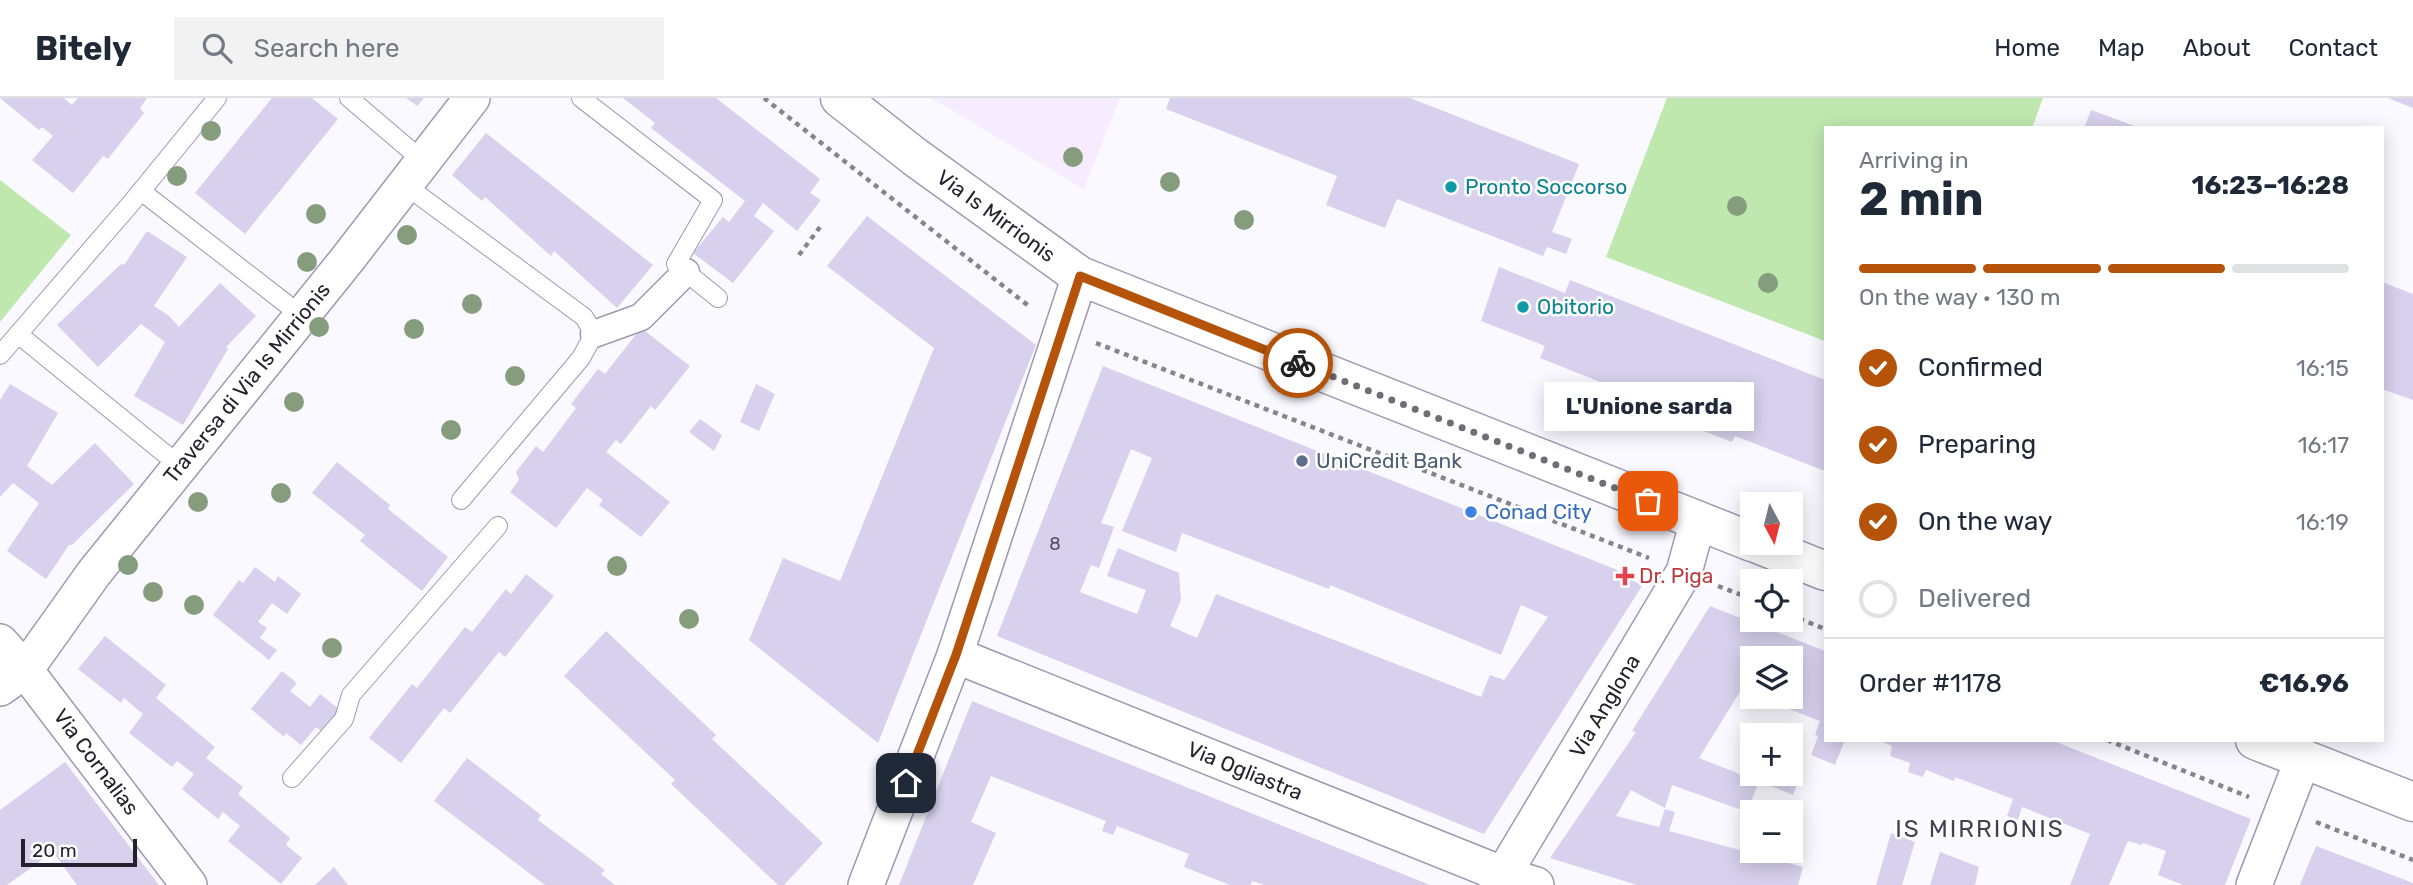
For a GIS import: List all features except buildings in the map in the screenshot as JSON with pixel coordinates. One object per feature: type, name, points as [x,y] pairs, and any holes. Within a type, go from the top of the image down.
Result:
[{"type":"street","name":"Traversa di Via Is Mirrionis","points":[[13,679],[94,573],[302,316],[472,98]]},
{"type":"street","name":"Via Is Mirrionis","points":[[840,98],[915,157],[1080,276],[1740,537]]},
{"type":"street","points":[[593,334],[641,317],[686,272]]},
{"type":"street","points":[[866,885],[956,655],[1080,276]]},
{"type":"street","name":"Via Anglona","points":[[1512,882],[1684,572],[1698,521]]},
{"type":"street","name":"Via Is Mirrionis","points":[[1785,555],[1824,571]]},
{"type":"street","name":"Via Cornalias","points":[[0,642],[13,679],[189,885]]},
{"type":"street","name":"Via Ogliastra","points":[[956,655],[1512,882]]},
{"type":"street","points":[[2260,742],[2413,803]]},
{"type":"street","points":[[2254,885],[2303,759]]},
{"type":"lane","points":[[0,355],[141,191],[216,98]]},
{"type":"lane","points":[[349,98],[414,173],[584,317],[593,334],[581,358],[461,500]]},
{"type":"lane","points":[[582,98],[713,200],[676,264],[718,298]]},
{"type":"lane","points":[[141,191],[302,316]]},
{"type":"lane","points":[[18,334],[180,466]]},
{"type":"lane","points":[[292,778],[344,719],[351,695],[498,526]]},
{"type":"path","points":[[799,254],[820,227]]},
{"type":"path","points":[[1803,620],[1824,629]]},
{"type":"shaded area","points":[[931,98],[1120,98],[1084,189]]},
{"type":"green space","points":[[1667,98],[2043,98],[2033,126],[1824,126],[1824,341],[1606,257]]},
{"type":"green space","points":[[0,180],[71,235],[0,322]]},
{"type":"way so far","points":[[1298,363],[1648,501]]},
{"type":"place","name":"Pronto Soccorso","points":[[1451,187]]},
{"type":"place","name":"Obitorio","points":[[1523,307]]},
{"type":"place","name":"UniCredit Bank","points":[[1302,461]]},
{"type":"place","name":"L'Unione sarda","points":[[1648,501]]},
{"type":"place","name":"Conad City","points":[[1471,512]]},
{"type":"place","name":"Dr. Piga","points":[[1625,576]]},
{"type":"district","name":"IS MIRRIONIS","points":[[1980,829]]},
{"type":"route","points":[[906,783],[956,655],[1080,276],[1298,363]]}]
